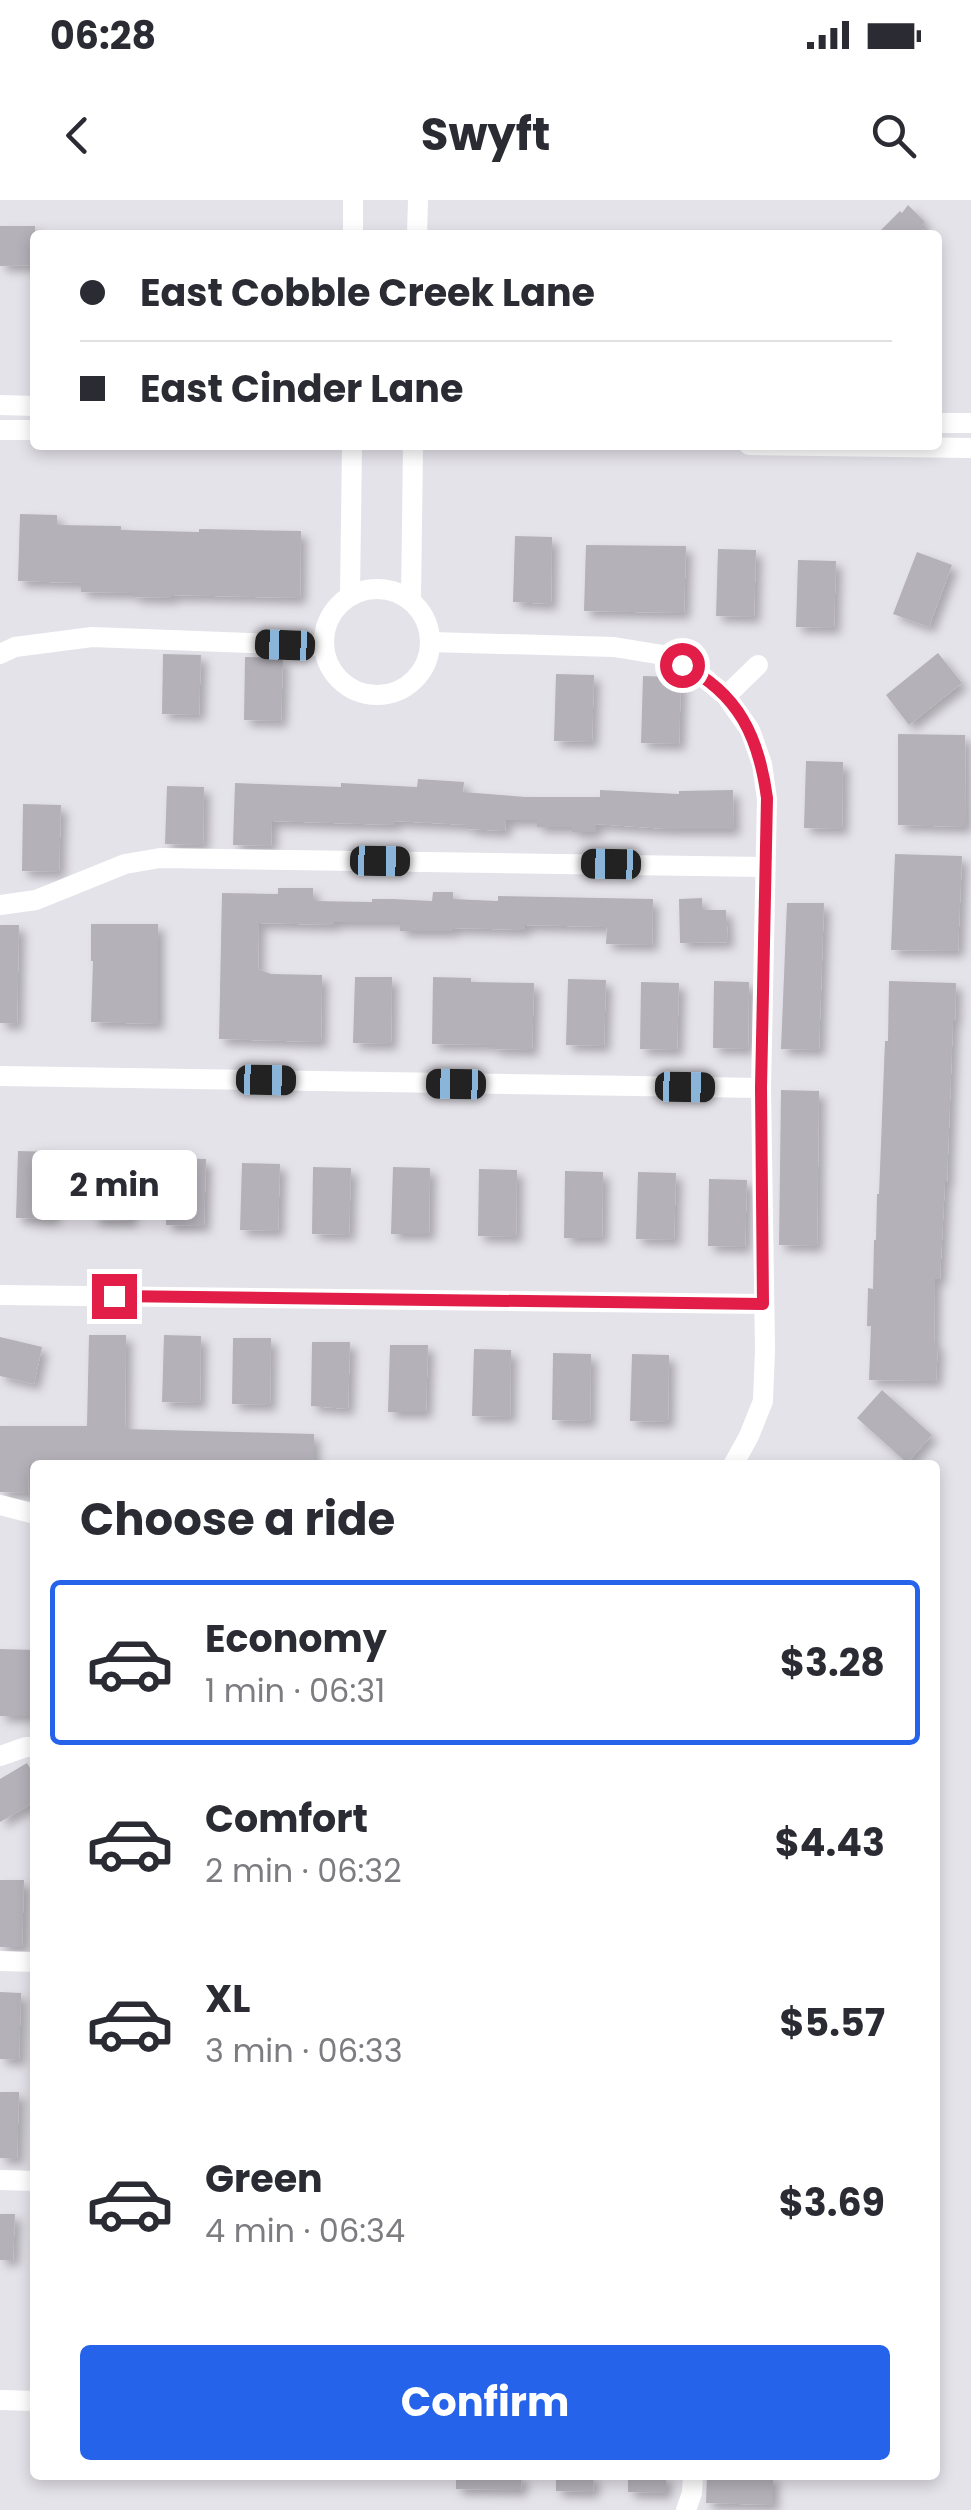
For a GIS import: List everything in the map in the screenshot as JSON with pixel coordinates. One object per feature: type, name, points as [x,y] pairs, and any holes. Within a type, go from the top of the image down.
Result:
[{"type":"street","points":[[353,230],[354,200]]},
{"type":"street","points":[[417,230],[418,200]]},
{"type":"street","points":[[0,405],[30,406]]},
{"type":"street","points":[[942,423],[971,423]]},
{"type":"street","points":[[0,430],[30,430]]},
{"type":"street","points":[[942,448],[971,448]]},
{"type":"street","points":[[350,596],[352,450]]},
{"type":"street","points":[[411,601],[413,450]]},
{"type":"street","points":[[365,590],[397,593],[411,601],[422,613],[431,642],[428,660],[419,676],[406,688],[370,695],[353,690],[338,679],[328,664],[324,646],[325,632],[338,606],[365,590]]},
{"type":"street","points":[[0,654],[15,647],[92,637],[324,646]]},
{"type":"street","points":[[431,642],[614,646],[663,656],[701,674],[726,696],[750,730],[762,764],[767,798],[761,1088],[765,1350],[763,1401],[736,1460]]},
{"type":"street","points":[[726,696],[758,665]]},
{"type":"street","points":[[0,906],[36,900],[125,864],[160,858],[765,867]]},
{"type":"street","points":[[0,1076],[761,1088]]},
{"type":"street","points":[[0,1295],[763,1304]]},
{"type":"street","points":[[0,1505],[30,1513]]},
{"type":"street","points":[[0,1756],[30,1747]]},
{"type":"street","points":[[0,1961],[30,1962]]},
{"type":"street","points":[[0,2180],[30,2181]]},
{"type":"street","points":[[0,2400],[30,2401]]},
{"type":"street","points":[[686,2510],[693,2480]]},
{"type":"building","points":[[908,205],[925,222],[920,227],[923,230],[881,230]]},
{"type":"building","points":[[0,226],[35,226],[35,230],[30,230],[30,265],[0,266]]},
{"type":"building","points":[[20,514],[57,515],[57,525],[121,526],[121,530],[301,531],[300,598],[134,597],[134,593],[81,592],[81,583],[18,581]]},
{"type":"building","points":[[515,536],[552,537],[551,604],[513,602]]},
{"type":"building","points":[[586,545],[686,546],[684,613],[584,611]]},
{"type":"building","points":[[718,549],[756,550],[754,617],[716,616]]},
{"type":"building","points":[[917,552],[952,565],[929,627],[893,614]]},
{"type":"building","points":[[798,560],[836,561],[834,628],[796,627]]},
{"type":"building","points":[[938,653],[962,683],[909,725],[886,695]]},
{"type":"building","points":[[163,654],[201,655],[199,715],[162,714]]},
{"type":"building","points":[[245,657],[283,658],[281,721],[244,720]]},
{"type":"building","points":[[556,674],[594,675],[592,742],[554,741]]},
{"type":"building","points":[[643,676],[681,680],[679,744],[641,743]]},
{"type":"building","points":[[898,734],[965,735],[966,827],[898,825]]},
{"type":"building","points":[[806,761],[843,762],[842,829],[804,828]]},
{"type":"building","points":[[418,779],[464,782],[463,792],[525,797],[600,797],[600,790],[679,794],[733,790],[734,829],[596,824],[596,832],[572,832],[572,827],[537,827],[537,820],[506,820],[505,831],[395,821],[395,825],[272,821],[271,846],[233,845],[235,783],[417,787]]},
{"type":"building","points":[[167,786],[204,787],[203,845],[165,844]]},
{"type":"building","points":[[23,804],[61,805],[59,872],[22,871]]},
{"type":"building","points":[[895,854],[962,856],[958,951],[891,950]]},
{"type":"building","points":[[278,888],[313,888],[313,901],[432,901],[433,892],[453,892],[453,899],[498,901],[498,896],[653,899],[652,945],[606,944],[607,927],[525,925],[525,930],[400,931],[400,922],[259,923],[258,969],[271,974],[322,975],[321,1042],[219,1039],[222,893],[278,894]]},
{"type":"building","points":[[702,898],[702,910],[726,910],[728,942],[680,943],[679,899]]},
{"type":"building","points":[[787,903],[824,903],[819,1050],[781,1049]]},
{"type":"building","points":[[91,924],[158,924],[158,1024],[91,1022]]},
{"type":"building","points":[[0,925],[19,925],[17,1024],[0,1023]]},
{"type":"building","points":[[355,977],[392,977],[391,1044],[353,1043]]},
{"type":"building","points":[[433,977],[534,983],[532,1050],[432,1044]]},
{"type":"building","points":[[568,979],[606,980],[604,1046],[566,1045]]},
{"type":"building","points":[[714,981],[749,982],[748,1049],[713,1048]]},
{"type":"building","points":[[889,981],[956,983],[947,1182],[940,1279],[935,1279],[936,1381],[869,1380],[868,1288],[873,1289]]},
{"type":"building","points":[[641,982],[679,983],[677,1050],[640,1049]]},
{"type":"building","points":[[781,1090],[819,1091],[817,1246],[779,1245]]},
{"type":"building","points":[[18,1151],[56,1152],[54,1219],[16,1218]]},
{"type":"building","points":[[95,1153],[132,1154],[131,1221],[93,1220]]},
{"type":"building","points":[[168,1158],[206,1159],[204,1226],[166,1225]]},
{"type":"building","points":[[242,1163],[280,1164],[278,1231],[240,1230]]},
{"type":"building","points":[[313,1167],[351,1168],[349,1235],[312,1234]]},
{"type":"building","points":[[393,1167],[430,1168],[429,1234],[391,1234]]},
{"type":"building","points":[[479,1169],[517,1170],[516,1237],[478,1236]]},
{"type":"building","points":[[565,1171],[603,1172],[602,1238],[564,1238]]},
{"type":"building","points":[[638,1172],[676,1173],[674,1240],[636,1239]]},
{"type":"building","points":[[709,1179],[747,1180],[745,1247],[708,1246]]},
{"type":"building","points":[[89,1335],[126,1335],[125,1429],[314,1434],[314,1460],[30,1460],[28,1493],[0,1492],[0,1426],[87,1426]]},
{"type":"building","points":[[164,1335],[201,1336],[200,1403],[162,1402]]},
{"type":"building","points":[[0,1337],[42,1347],[34,1384],[0,1376]]},
{"type":"building","points":[[233,1338],[271,1338],[270,1405],[232,1404]]},
{"type":"building","points":[[312,1342],[350,1342],[348,1409],[311,1406]]},
{"type":"building","points":[[390,1345],[428,1345],[426,1412],[388,1412]]},
{"type":"building","points":[[474,1349],[511,1350],[510,1417],[472,1416]]},
{"type":"building","points":[[553,1353],[591,1354],[590,1421],[552,1420]]},
{"type":"building","points":[[632,1354],[669,1355],[668,1422],[630,1421]]},
{"type":"building","points":[[882,1390],[932,1435],[910,1460],[904,1460],[857,1418]]},
{"type":"building","points":[[0,1649],[30,1650],[30,1716],[0,1716]]},
{"type":"building","points":[[27,1763],[30,1768],[30,1805],[0,1822],[0,1779]]},
{"type":"building","points":[[0,1880],[24,1880],[22,1947],[0,1947]]},
{"type":"building","points":[[0,1992],[21,1993],[19,2060],[0,2059]]},
{"type":"building","points":[[0,2092],[19,2092],[17,2159],[0,2158]]},
{"type":"building","points":[[0,2214],[15,2214],[13,2260],[0,2260]]},
{"type":"building","points":[[456,2480],[522,2480],[521,2490],[456,2489]]},
{"type":"building","points":[[556,2480],[594,2480],[593,2492],[556,2491]]},
{"type":"building","points":[[628,2480],[666,2480],[666,2493],[628,2492]]},
{"type":"building","points":[[707,2480],[773,2480],[773,2505],[706,2503]]},
{"type":"route","points":[[114,1296],[763,1304],[761,1088],[767,798],[762,764],[750,730],[726,696],[701,674],[682,665]]}]
